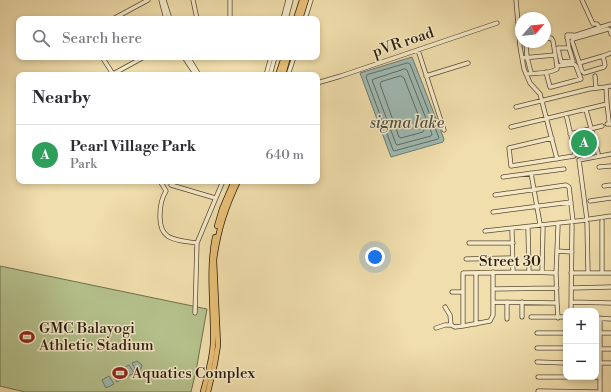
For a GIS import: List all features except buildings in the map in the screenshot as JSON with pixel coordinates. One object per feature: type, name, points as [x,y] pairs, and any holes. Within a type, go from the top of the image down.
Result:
[{"type":"main road","points":[[297,16],[302,0]]},
{"type":"main road","points":[[301,16],[306,0]]},
{"type":"main road","points":[[279,72],[283,60]]},
{"type":"main road","points":[[284,72],[287,60]]},
{"type":"main road","points":[[203,392],[211,363],[213,345],[210,270],[213,248],[219,218],[233,184]]},
{"type":"main road","points":[[208,392],[215,364],[218,343],[214,260],[225,211],[237,184]]},
{"type":"street","points":[[119,16],[148,0]]},
{"type":"street","points":[[162,0],[165,16]]},
{"type":"street","points":[[162,0],[169,16]]},
{"type":"street","points":[[193,0],[196,16]]},
{"type":"street","points":[[230,0],[230,16]]},
{"type":"street","points":[[285,16],[290,0]]},
{"type":"street","points":[[306,16],[311,0]]},
{"type":"street","points":[[516,0],[517,12]]},
{"type":"street","points":[[582,0],[593,24],[597,24],[599,27]]},
{"type":"street","name":"pVR road","points":[[320,82],[497,23]]},
{"type":"street","points":[[603,56],[605,65],[604,68],[585,73],[582,71],[572,41],[599,27],[606,27],[611,24]]},
{"type":"street","points":[[569,48],[558,48],[561,62],[573,61],[567,36],[608,29],[610,30],[611,34]]},
{"type":"street","points":[[526,74],[556,70],[557,66],[553,39],[551,39]]},
{"type":"street","points":[[522,48],[526,74],[530,83],[540,94],[557,159]]},
{"type":"street","points":[[525,48],[524,57],[530,73]]},
{"type":"street","points":[[418,50],[444,130]]},
{"type":"street","points":[[580,63],[611,53]]},
{"type":"street","points":[[524,57],[555,55]]},
{"type":"street","points":[[104,60],[112,72]]},
{"type":"street","points":[[117,72],[139,60]]},
{"type":"street","points":[[186,60],[196,72]]},
{"type":"street","points":[[190,60],[196,72]]},
{"type":"street","points":[[267,72],[270,60]]},
{"type":"street","points":[[271,72],[274,60]]},
{"type":"street","points":[[289,72],[293,60]]},
{"type":"street","points":[[426,76],[468,63]]},
{"type":"street","points":[[546,72],[550,87],[581,80],[575,64],[557,66]]},
{"type":"street","points":[[595,76],[596,88]]},
{"type":"street","points":[[516,107],[596,88],[611,86]]},
{"type":"street","points":[[606,87],[609,123]]},
{"type":"street","points":[[511,127],[607,104]]},
{"type":"street","points":[[586,110],[598,153]]},
{"type":"street","points":[[552,138],[509,148],[511,166],[575,155],[566,114]]},
{"type":"street","points":[[570,134],[602,126]]},
{"type":"street","points":[[485,231],[573,223],[587,220],[579,160],[611,154]]},
{"type":"street","points":[[599,167],[611,166]]},
{"type":"street","points":[[503,177],[564,169]]},
{"type":"street","points":[[531,173],[542,226],[542,272]]},
{"type":"street","points":[[162,184],[166,191]]},
{"type":"street","points":[[170,184],[160,205],[160,224],[162,231],[167,236],[174,239],[197,243]]},
{"type":"street","points":[[173,184],[215,198]]},
{"type":"street","points":[[196,312],[197,243],[221,184]]},
{"type":"street","points":[[495,195],[566,185],[569,187],[573,223],[571,308]]},
{"type":"street","points":[[604,186],[611,185]]},
{"type":"street","points":[[590,201],[611,198]]},
{"type":"street","points":[[493,212],[571,202]]},
{"type":"street","points":[[590,219],[611,216]]},
{"type":"street","points":[[602,221],[602,273]]},
{"type":"street","points":[[587,223],[588,273]]},
{"type":"street","points":[[558,226],[556,273],[558,318]]},
{"type":"street","points":[[528,229],[528,272]]},
{"type":"street","points":[[512,231],[513,272]]},
{"type":"street","points":[[470,243],[513,243]]},
{"type":"street","points":[[557,251],[572,252]]},
{"type":"street","points":[[466,259],[513,258]]},
{"type":"street","points":[[436,328],[445,325],[455,327],[490,321],[493,315],[493,272]]},
{"type":"street","name":"Street 30","points":[[463,292],[463,273],[556,273]]},
{"type":"street","points":[[476,273],[476,324]]},
{"type":"street","points":[[571,273],[611,273]]},
{"type":"street","points":[[493,289],[557,288]]},
{"type":"street","points":[[571,288],[611,288]]},
{"type":"street","points":[[452,292],[463,292],[463,326]]},
{"type":"street","points":[[492,302],[557,303]]},
{"type":"street","points":[[506,319],[507,302]]},
{"type":"street","points":[[522,302],[522,317]]},
{"type":"street","points":[[571,302],[611,303]]},
{"type":"street","points":[[445,307],[450,315],[451,325]]},
{"type":"street","points":[[531,317],[563,317]]},
{"type":"street","points":[[599,318],[611,319]]},
{"type":"street","points":[[599,326],[599,356]]},
{"type":"street","points":[[537,333],[563,333]]},
{"type":"street","points":[[600,333],[611,333]]},
{"type":"street","points":[[537,348],[563,348]]},
{"type":"street","points":[[600,349],[611,348]]},
{"type":"street","points":[[537,362],[563,363]]},
{"type":"street","points":[[599,363],[611,363]]},
{"type":"street","points":[[538,392],[600,392],[599,370]]},
{"type":"street","points":[[538,377],[600,377]]},
{"type":"green space","points":[[591,130],[596,151],[576,154],[572,135]]},
{"type":"green space","points":[[0,266],[207,309],[191,392],[25,392],[0,386]]},
{"type":"water","name":"sigma lake","points":[[412,57],[444,139],[443,142],[391,157],[360,73]]},
{"type":"water","points":[[137,361],[142,365],[141,369],[136,371],[132,363]]},
{"type":"water","points":[[129,365],[134,373],[117,382],[112,374]]},
{"type":"water","points":[[109,376],[114,384],[106,388],[102,380]]},
{"type":"place","name":"Pearl Village Park","points":[[584,143]]},
{"type":"place","name":"GMC Balayogi Athletic Stadium","points":[[27,337]]},
{"type":"place","name":"Aquatics Complex","points":[[120,373]]}]
